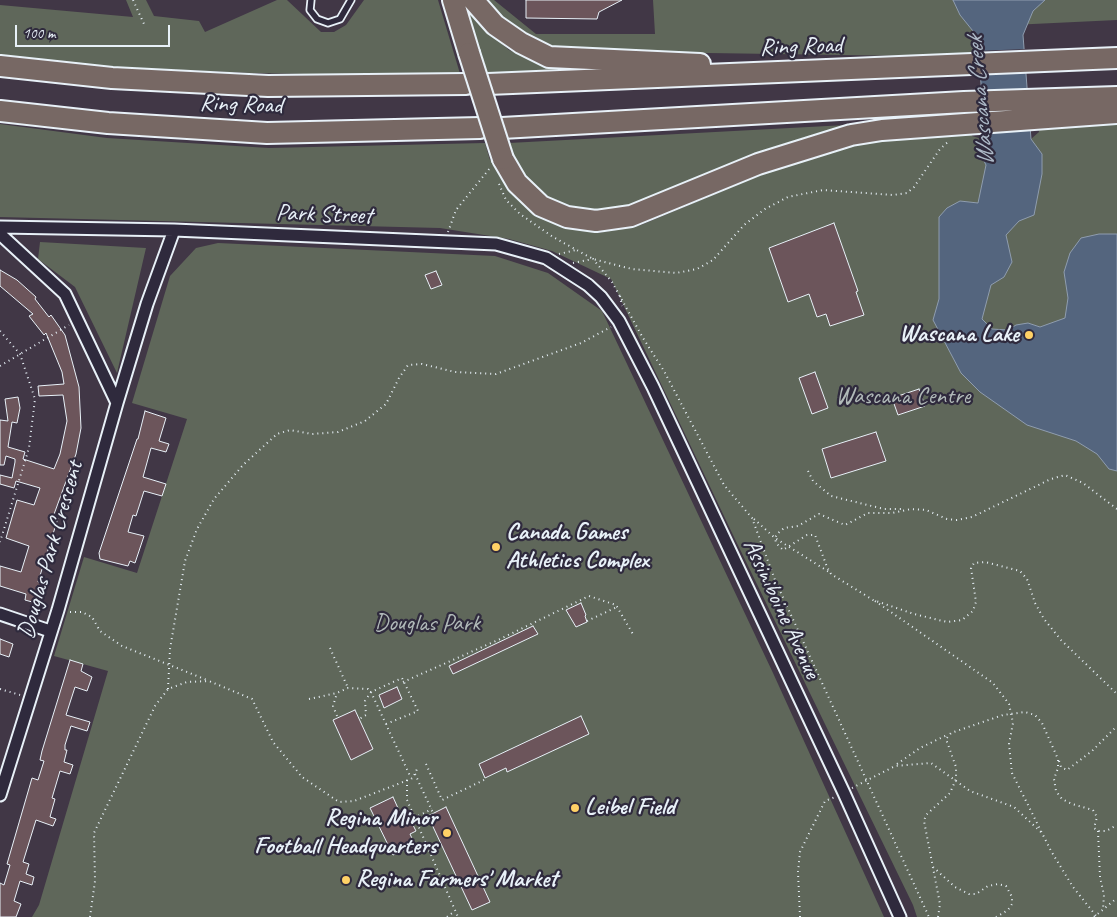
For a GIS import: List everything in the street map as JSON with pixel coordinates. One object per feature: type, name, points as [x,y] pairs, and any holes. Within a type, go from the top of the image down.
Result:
[{"type":"highway","points":[[453,0],[469,52],[498,167],[542,206],[567,217],[596,221],[639,213],[758,164],[826,141],[882,130],[1117,113]]},
{"type":"highway","points":[[473,0],[494,25],[521,44],[549,57],[862,69]]},
{"type":"highway","name":"Ring Road","points":[[488,84],[1117,58]]},
{"type":"highway","name":"Ring Road","points":[[0,66],[112,78],[268,86],[466,84]]},
{"type":"highway","points":[[502,128],[964,102],[1117,97]]},
{"type":"highway","name":"Ring Road","points":[[0,111],[108,123],[267,133],[480,128]]},
{"type":"street","name":"Park Street","points":[[0,227],[174,230],[496,244],[546,258],[561,266],[601,296],[619,322]]},
{"type":"street","name":"Douglas Park Crescent","points":[[0,796],[4,764],[29,698],[58,610],[116,403],[147,304],[174,230]]},
{"type":"street","points":[[0,234],[65,294],[116,403]]},
{"type":"street","name":"Assiniboine Avenue","points":[[619,322],[653,387],[844,793],[900,917]]},
{"type":"street","points":[[0,614],[50,631]]},
{"type":"lane","points":[[311,0],[310,10],[317,19],[328,24],[340,19],[351,0]]},
{"type":"path","points":[[133,0],[144,24]]},
{"type":"path","points":[[498,167],[506,200],[520,214],[553,237],[593,259],[632,269],[664,274],[697,269],[719,255],[753,218],[765,209],[788,197],[823,190],[844,189],[893,195],[907,193],[914,187],[940,149],[950,140]]},
{"type":"path","points":[[445,242],[456,210],[498,167]]},
{"type":"path","points":[[561,266],[593,259]]},
{"type":"path","points":[[593,259],[612,282],[664,371],[724,485],[752,518],[776,538],[874,600],[888,612],[993,683],[1009,704],[1012,714],[1013,732],[1009,744],[1012,773],[1073,887],[1096,916],[1117,898]]},
{"type":"path","points":[[0,366],[77,319]]},
{"type":"path","points":[[168,689],[169,664],[185,561],[197,529],[214,499],[243,465],[277,434],[290,430],[312,434],[338,432],[365,420],[386,404],[408,365],[422,364],[455,372],[496,374],[598,336],[619,322]]},
{"type":"path","points":[[0,331],[20,354],[35,399],[29,448],[0,542]]},
{"type":"path","points":[[808,470],[813,481],[831,496],[884,509],[926,510],[947,519],[957,520],[972,517],[1051,479],[1065,476],[1083,483],[1117,509]]},
{"type":"path","points":[[832,574],[827,567],[816,534],[807,535],[783,550],[776,543],[777,534],[784,528],[798,526],[819,514],[845,525],[868,513],[892,513],[911,509]]},
{"type":"path","points":[[752,518],[775,580],[865,781],[929,917]]},
{"type":"path","points":[[874,600],[914,614],[955,622],[968,616],[973,611],[976,602],[971,568],[974,563],[980,561],[1020,571],[1027,579],[1035,603],[1044,619],[1061,640],[1117,694]]},
{"type":"path","points":[[404,682],[498,640],[589,596],[617,607],[634,636]]},
{"type":"path","points":[[587,621],[617,607]]},
{"type":"path","points":[[58,610],[82,612],[92,617],[108,638],[146,657],[169,664],[252,699],[273,742],[302,778],[340,802],[354,801],[407,780],[415,774],[417,769]]},
{"type":"path","points":[[330,648],[348,688]]},
{"type":"path","points":[[359,719],[366,715],[365,701],[372,692],[402,678],[418,711],[386,724]]},
{"type":"path","points":[[90,917],[95,881],[94,833],[155,706],[168,689],[187,682],[209,681]]},
{"type":"path","points":[[309,699],[338,693],[348,688],[368,689],[372,692],[411,778]]},
{"type":"path","points":[[0,689],[29,698]]},
{"type":"path","points":[[337,716],[333,706],[338,693]]},
{"type":"path","points":[[800,917],[798,872],[800,852],[825,801],[895,766],[920,748],[955,731],[1012,714],[1025,712],[1035,715],[1042,723],[1061,767],[1067,770],[1092,751],[1117,726]]},
{"type":"path","points":[[938,917],[940,904],[931,865],[928,833],[924,821],[930,810],[950,793],[955,781],[956,767],[946,742],[947,735]]},
{"type":"path","points":[[1058,759],[1058,768],[1054,779],[1056,791],[1062,799],[1093,810],[1097,816],[1094,828],[1098,831],[1100,877],[1104,895],[1103,909]]},
{"type":"path","points":[[895,766],[931,763],[955,781],[981,796],[1014,807],[1043,834]]},
{"type":"path","points":[[426,764],[442,800],[484,780]]},
{"type":"path","points":[[415,774],[433,813]]},
{"type":"path","points":[[407,780],[407,800],[458,917]]},
{"type":"path","points":[[414,818],[432,809]]},
{"type":"path","points":[[1098,831],[1106,831],[1117,825]]},
{"type":"path","points":[[414,828],[418,826]]},
{"type":"path","points":[[931,865],[963,893],[976,894],[988,886],[998,884],[1006,886],[1012,897],[1012,904],[1008,910],[996,917]]},
{"type":"path","points":[[447,917],[455,910]]},
{"type":"green space","points":[[126,0],[146,0],[154,16],[199,21],[205,32],[277,0],[287,0],[321,32],[334,32],[346,25],[364,0],[438,0],[461,77],[251,73],[110,67],[0,56],[0,5],[133,17]]},
{"type":"green space","points":[[462,0],[466,0],[489,33],[509,50],[530,59],[559,64],[688,67],[488,77]]},
{"type":"green space","points":[[482,0],[494,0],[536,34],[655,34],[653,0],[1117,0],[1117,20],[970,27],[977,36],[978,57],[640,52],[554,48],[527,41]]},
{"type":"green space","name":"Wascana Centre","points":[[1117,121],[1117,917],[917,917],[913,905],[611,279],[552,251],[509,239],[440,228],[0,217],[0,124],[107,138],[269,148],[485,143],[490,160],[495,160],[509,186],[529,209],[565,228],[598,233],[641,225],[770,171],[847,143],[971,129],[972,136],[982,139],[1031,139],[1039,132],[1038,125]]},
{"type":"green space","points":[[846,125],[846,133],[620,214],[566,212],[530,189],[513,161],[509,143]]},
{"type":"green space","points":[[40,242],[146,248],[117,373],[75,287],[38,259]]},
{"type":"green space","name":"Douglas Park","points":[[218,243],[495,256],[548,273],[602,311],[773,673],[884,917],[32,917],[39,905],[108,671],[54,656],[84,557],[137,573],[187,419],[132,403],[170,276],[196,248]]},
{"type":"water","name":"Wascana Lake","points":[[953,0],[1045,0],[1033,11],[1023,35],[1031,139],[1042,154],[1042,174],[1034,215],[1019,221],[1006,235],[1012,262],[1004,277],[991,285],[982,319],[992,329],[1008,330],[1016,325],[1028,323],[1040,327],[1065,318],[1068,298],[1064,272],[1070,253],[1081,238],[1099,234],[1117,234],[1117,471],[1109,469],[1097,454],[1076,441],[1027,425],[980,392],[961,373],[933,320],[939,299],[939,217],[947,208],[960,201],[978,203],[986,165],[978,149],[985,131],[977,36],[960,15]]},
{"type":"pier","points":[[1027,49],[1030,73],[977,75],[975,51]]},
{"type":"building","points":[[526,0],[622,0],[599,12],[597,19],[526,18]]},
{"type":"building","points":[[834,223],[858,291],[856,292],[864,315],[830,326],[826,314],[817,317],[809,294],[788,302],[769,248]]},
{"type":"building","points":[[0,270],[17,280],[36,297],[35,299],[49,317],[51,315],[65,335],[79,387],[81,428],[76,454],[53,517],[58,518],[38,582],[42,583],[36,603],[25,600],[26,594],[0,586],[0,566],[21,572],[29,546],[6,538],[17,500],[34,505],[40,488],[16,481],[14,488],[0,484],[0,475],[12,478],[15,459],[6,456],[4,465],[0,465],[0,420],[8,421],[5,399],[18,397],[20,408],[17,423],[12,422],[8,447],[25,452],[23,459],[54,469],[60,454],[67,421],[63,395],[39,396],[38,386],[64,384],[62,372],[46,333],[44,335],[29,316],[33,314],[0,286]]},
{"type":"building","points":[[436,271],[442,285],[431,289],[425,275]]},
{"type":"building","points":[[815,372],[828,408],[812,414],[799,378]]},
{"type":"building","points":[[919,389],[925,406],[898,415],[892,398]]},
{"type":"building","points":[[145,411],[166,418],[159,441],[169,444],[166,452],[151,448],[143,477],[166,484],[162,496],[144,491],[136,516],[133,515],[128,532],[144,536],[135,563],[130,561],[128,566],[100,559],[99,553],[138,439]]},
{"type":"building","points":[[876,432],[886,461],[831,478],[822,449]]},
{"type":"building","points":[[581,603],[587,622],[576,627],[566,610]]},
{"type":"building","points":[[533,626],[538,634],[453,674],[449,666]]},
{"type":"building","points":[[0,639],[13,644],[9,657],[0,654]]},
{"type":"building","points":[[70,660],[83,664],[81,671],[92,677],[87,691],[75,687],[66,715],[90,722],[87,731],[71,726],[65,745],[65,750],[67,750],[64,762],[73,765],[70,774],[60,771],[52,798],[55,799],[50,817],[56,819],[53,826],[36,820],[23,862],[29,864],[26,874],[34,877],[32,885],[20,881],[14,901],[21,904],[16,917],[0,917],[0,883],[4,885],[10,865],[7,864],[32,778],[38,780],[44,761],[40,760],[42,751]]},
{"type":"building","points":[[397,687],[402,699],[384,708],[379,695]]},
{"type":"building","points":[[355,710],[373,749],[351,760],[333,720]]},
{"type":"building","points":[[581,716],[589,734],[507,772],[506,768],[485,778],[479,764]]},
{"type":"building","points":[[393,797],[406,826],[412,823],[416,831],[410,834],[415,845],[393,855],[370,808]]},
{"type":"building","points":[[446,807],[490,902],[472,910],[428,816]]},
{"type":"place","name":"Wascana Lake","points":[[1029,335]]},
{"type":"place","name":"Canada Games Athletics Complex","points":[[496,547]]},
{"type":"place","name":"Leibel Field","points":[[575,808]]},
{"type":"place","name":"Regina Minor Football Headquarters","points":[[447,833]]},
{"type":"place","name":"Regina Farmers' Market","points":[[346,880]]},
{"type":"water label","name":"Wascana Creek","points":[[981,101]]}]
